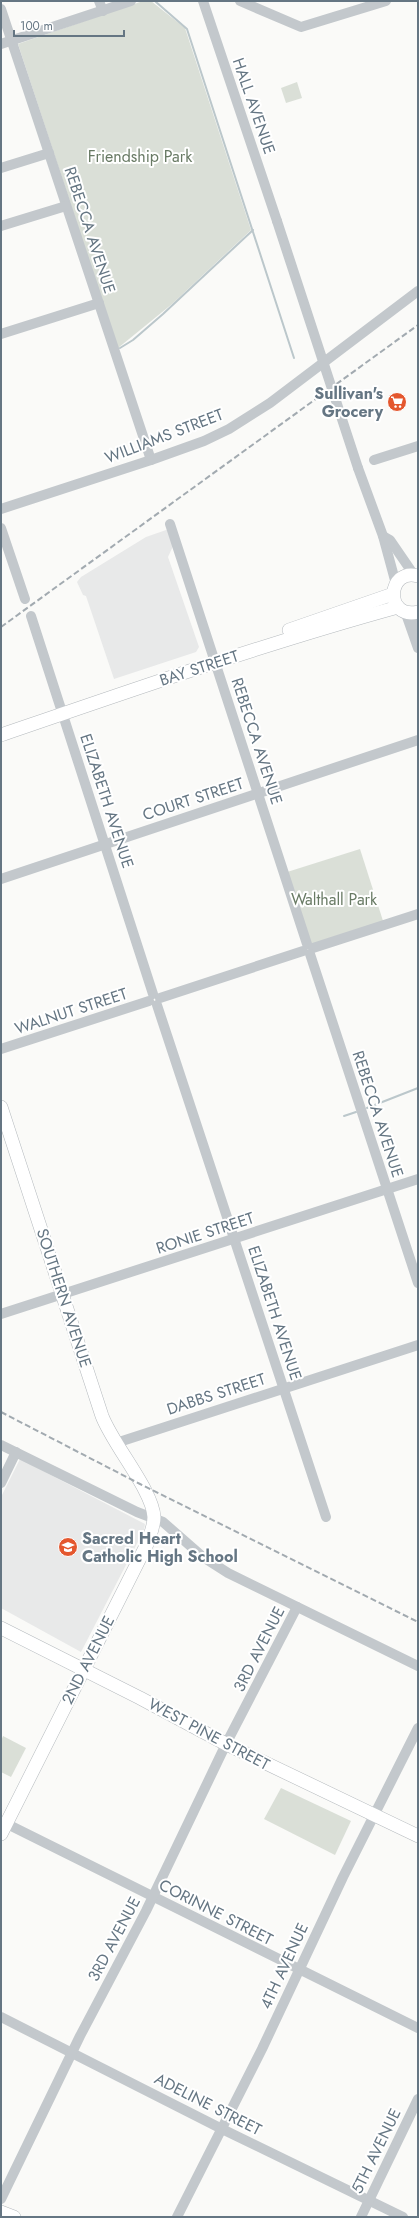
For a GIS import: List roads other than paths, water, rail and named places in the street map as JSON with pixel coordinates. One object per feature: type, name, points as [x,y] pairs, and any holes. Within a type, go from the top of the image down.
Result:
[{"type":"main road","name":"BAY STREET","points":[[214,659],[395,589],[402,578],[416,575]]},
{"type":"main road","points":[[395,589],[409,611]]},
{"type":"main road","name":"BAY STREET","points":[[1,727],[61,710],[214,659],[332,625],[409,611]]},
{"type":"main road","name":"BAY STREET","points":[[1,735],[61,710]]},
{"type":"main road","name":"SOUTHERN AVENUE","points":[[1,1107],[102,1416],[150,1501],[154,1518]]},
{"type":"main road","name":"2ND AVENUE","points":[[3,1826],[147,1544],[154,1518]]},
{"type":"main road","name":"WEST PINE STREET","points":[[1,1628],[226,1744],[418,1836]]},
{"type":"main road","points":[[1,2212],[14,2217]]},
{"type":"street","points":[[99,1],[103,11]]},
{"type":"street","points":[[1,44],[131,1]]},
{"type":"street","name":"HALL AVENUE","points":[[203,1],[358,468],[383,536]]},
{"type":"street","points":[[240,1],[300,27],[386,1]]},
{"type":"street","name":"REBECCA AVENUE","points":[[1,9],[151,460]]},
{"type":"street","points":[[1,168],[49,153]]},
{"type":"street","points":[[1,226],[66,206]]},
{"type":"street","name":"WILLIAMS STREET","points":[[1,509],[204,441],[253,415],[418,291]]},
{"type":"street","points":[[1,334],[99,303]]},
{"type":"street","points":[[374,460],[418,446]]},
{"type":"street","name":"REBECCA AVENUE","points":[[170,524],[418,1282]]},
{"type":"street","points":[[1,528],[25,599]]},
{"type":"street","points":[[383,536],[390,540],[416,575]]},
{"type":"street","points":[[383,536],[395,589]]},
{"type":"street","points":[[409,611],[418,648]]},
{"type":"street","name":"ELIZABETH AVENUE","points":[[31,616],[155,1000],[326,1517]]},
{"type":"street","name":"COURT STREET","points":[[1,879],[418,740]]},
{"type":"street","name":"WALNUT STREET","points":[[1,1049],[418,914]]},
{"type":"street","name":"RONIE STREET","points":[[1,1314],[418,1180]]},
{"type":"street","name":"DABBS STREET","points":[[116,1443],[418,1345]]},
{"type":"street","points":[[1,1445],[137,1512],[166,1524],[203,1557],[228,1573],[418,1666]]},
{"type":"street","points":[[1,1484],[16,1452]]},
{"type":"street","name":"3RD AVENUE","points":[[1,2199],[72,2052],[153,1898],[226,1744],[297,1607]]},
{"type":"street","name":"4TH AVENUE","points":[[177,2217],[222,2129],[298,1970],[418,1728]]},
{"type":"street","name":"CORINNE STREET","points":[[3,1826],[418,2028]]},
{"type":"street","name":"ADELINE STREET","points":[[1,2017],[222,2129],[403,2217]]},
{"type":"street","name":"5TH AVENUE","points":[[360,2217],[418,2099]]},
{"type":"waterway","points":[[156,2],[187,29],[294,358]]},
{"type":"waterway","points":[[120,348],[133,340],[163,314],[253,230]]},
{"type":"waterway","points":[[367,1108],[418,1088]]},
{"type":"waterway","points":[[344,1116],[356,1112]]},
{"type":"railway","points":[[1,627],[418,325]]},
{"type":"railway","points":[[1,1412],[140,1484],[418,1622]]},
{"type":"place","name":"Sullivan's Grocery","points":[[397,402]]},
{"type":"place","name":"Sacred Heart Catholic High School","points":[[68,1547]]},
{"type":"park label","name":"Friendship Park","points":[[140,156]]},
{"type":"park label","name":"Walthall Park","points":[[334,899]]}]
